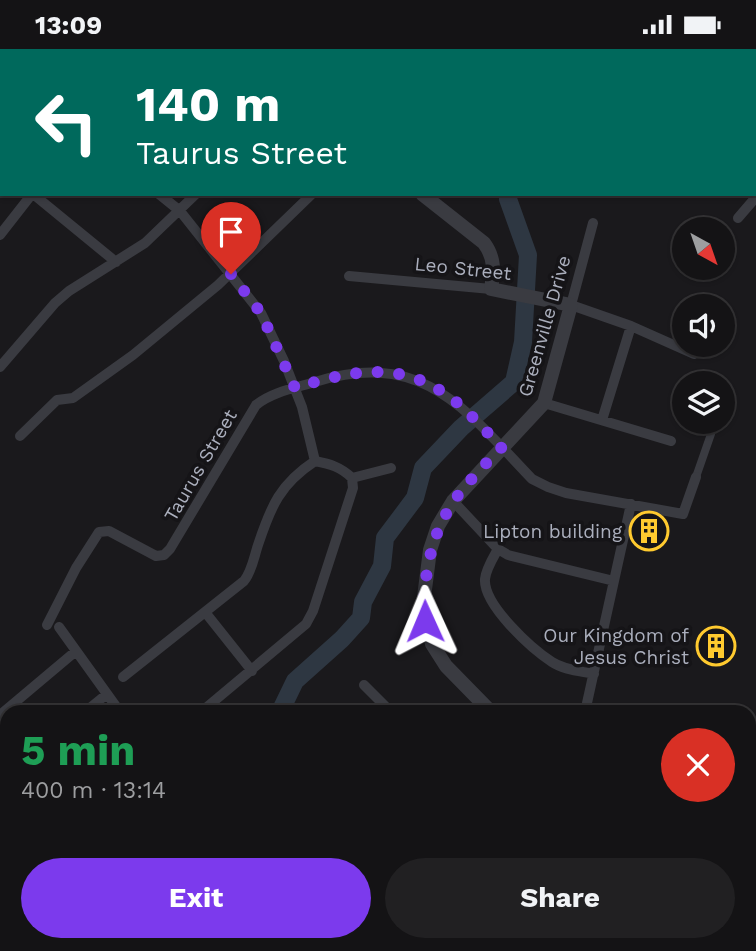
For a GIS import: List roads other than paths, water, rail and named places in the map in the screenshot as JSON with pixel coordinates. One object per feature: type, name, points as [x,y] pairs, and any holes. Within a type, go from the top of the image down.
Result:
[{"type":"street","points":[[0,235],[31,196]]},
{"type":"street","points":[[35,196],[116,262]]},
{"type":"street","points":[[161,196],[180,211],[261,313],[295,388],[315,461]]},
{"type":"street","points":[[0,367],[55,303],[69,291],[145,243],[194,196]]},
{"type":"street","points":[[20,436],[57,400],[73,398],[133,355],[231,274],[310,196]]},
{"type":"street","points":[[425,196],[484,243],[492,253],[494,264],[491,289]]},
{"type":"street","points":[[738,218],[756,197]]},
{"type":"street","name":"Greenville Drive","points":[[484,705],[446,666],[432,644],[423,605],[430,550],[438,526],[453,501],[544,403],[593,223]]},
{"type":"street","name":"Leo Street","points":[[349,276],[491,289],[571,305]]},
{"type":"street","points":[[571,305],[631,326],[672,344]]},
{"type":"street","points":[[602,420],[631,326]]},
{"type":"street","name":"Taurus Street","points":[[47,625],[76,568],[99,532],[109,531],[156,556],[164,555],[256,405],[272,395],[355,372],[397,374],[433,387],[454,401],[532,479],[548,488],[682,514],[696,477]]},
{"type":"street","points":[[544,403],[671,441]]},
{"type":"street","points":[[696,477],[711,434]]},
{"type":"street","points":[[123,677],[248,575],[269,512],[278,494],[291,479],[315,461],[343,470],[352,478],[352,488],[313,611],[306,624],[210,705]]},
{"type":"street","points":[[352,478],[391,468]]},
{"type":"street","points":[[453,501],[498,549],[525,560],[614,581]]},
{"type":"street","points":[[587,705],[631,504]]},
{"type":"street","points":[[498,549],[485,579],[487,595],[499,613],[554,664],[594,674]]},
{"type":"street","points":[[205,612],[252,671]]},
{"type":"street","points":[[59,627],[115,705]]},
{"type":"street","points":[[11,705],[76,651]]},
{"type":"street","points":[[364,685],[384,705]]},
{"type":"street","points":[[94,705],[107,694]]},
{"type":"waterway","points":[[283,705],[295,681],[361,618],[363,602],[382,566],[385,538],[415,498],[423,468],[461,428],[514,382],[523,342],[528,255],[509,196]]},
{"type":"place","name":"Lipton building","points":[[649,531]]},
{"type":"place","name":"Our Kingdom of Jesus Christ","points":[[716,646]]}]
